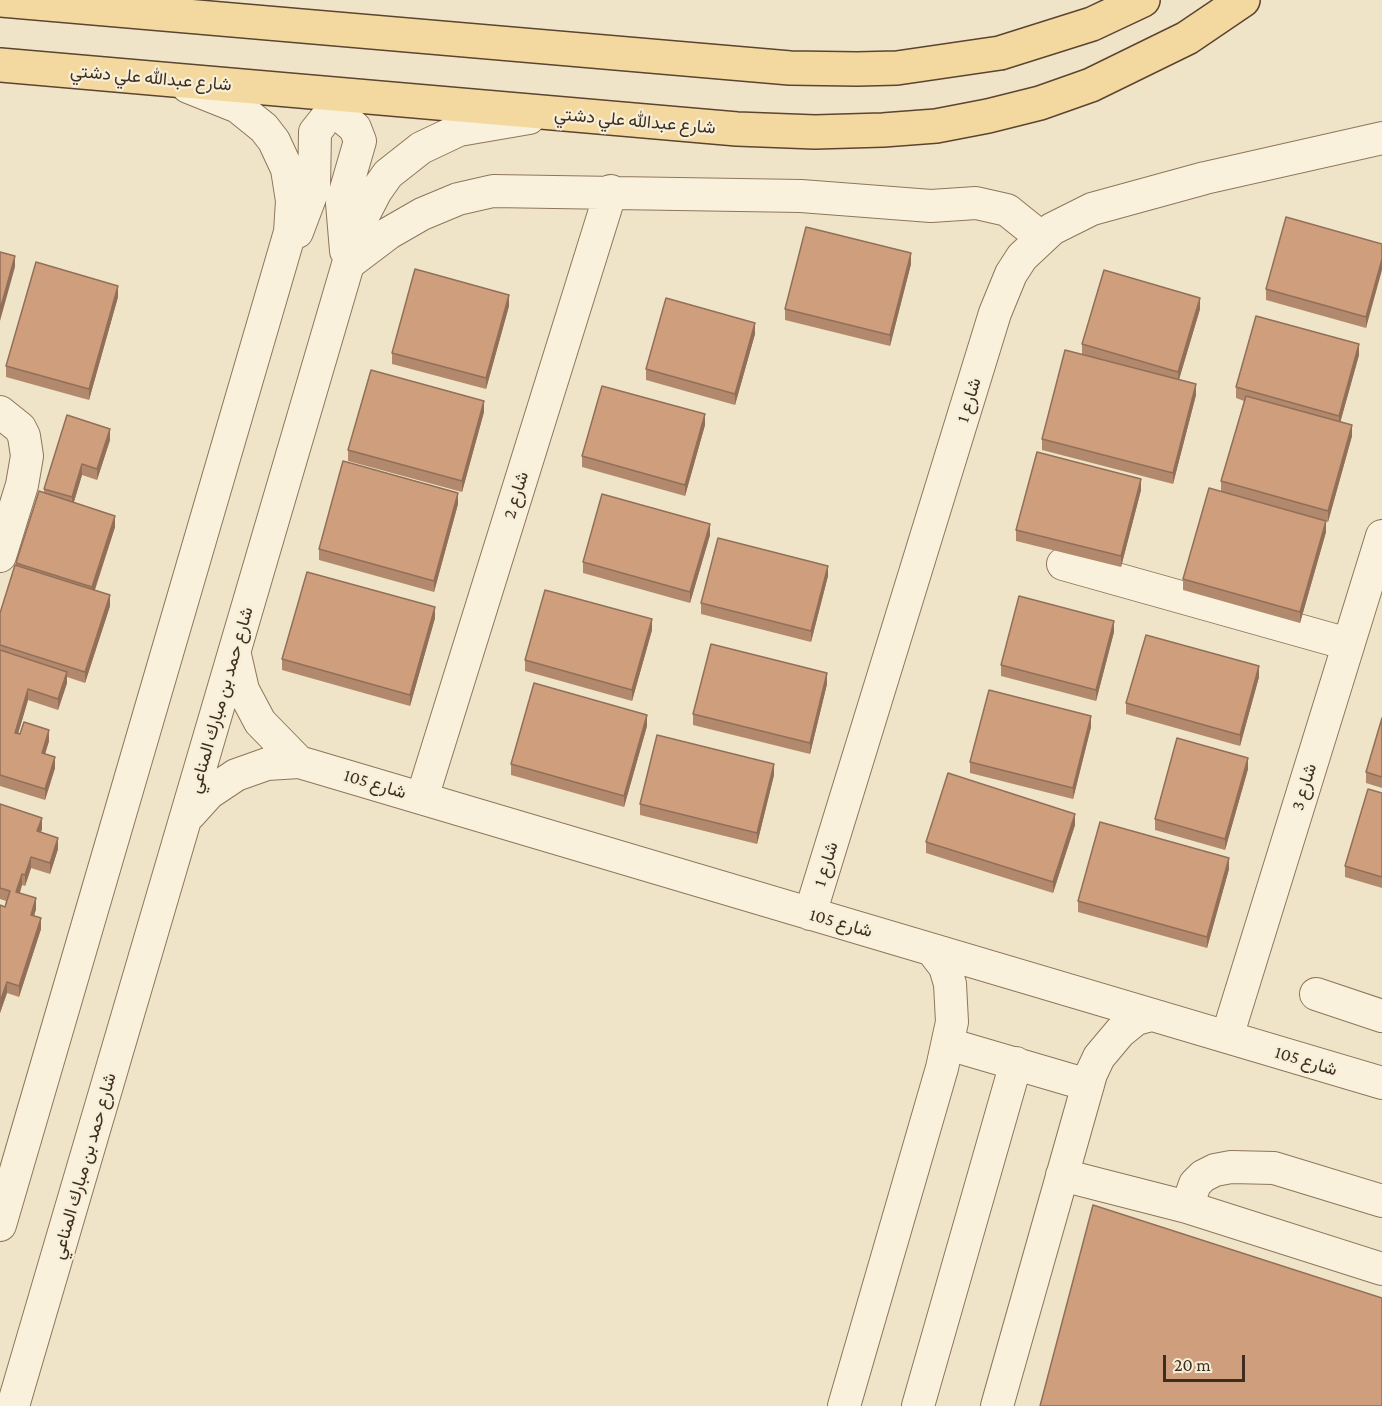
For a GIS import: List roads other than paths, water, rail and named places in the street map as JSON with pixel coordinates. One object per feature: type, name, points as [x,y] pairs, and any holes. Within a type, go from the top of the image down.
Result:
[{"type":"main road","points":[[0,0],[790,68],[897,68],[1000,53],[1092,24],[1143,0]]},
{"type":"main road","name":"شارع عبدالله علي دشتي","points":[[0,65],[737,129],[883,130],[936,126],[988,116],[1040,103],[1091,85],[1140,64],[1187,38],[1243,0]]},
{"type":"main road","points":[[0,18],[70,7]]},
{"type":"street","points":[[0,1225],[290,232],[292,201],[287,170],[274,141],[264,128],[238,107],[167,79]]},
{"type":"street","points":[[280,268],[313,194],[316,173],[315,132],[325,119],[336,115],[352,124],[360,141],[342,203],[348,264],[422,214],[458,199],[493,191],[610,191],[801,196],[931,206],[976,203],[1007,210],[1042,238]]},
{"type":"street","name":"شارع حمد بن مبارك المناعي","points":[[13,1406],[361,220],[376,190],[388,174],[413,154],[459,130],[502,121],[556,115]]},
{"type":"street","name":"شارع 1","points":[[810,914],[1003,291],[1022,257],[1067,219],[1092,209],[1205,178],[1382,138]]},
{"type":"street","name":"شارع 2","points":[[422,798],[610,191]]},
{"type":"street","points":[[0,412],[20,428],[24,436],[27,456],[22,485],[0,556]]},
{"type":"street","name":"شارع 3","points":[[1227,1037],[1382,536]]},
{"type":"street","points":[[1063,564],[1348,644]]},
{"type":"street","name":"شارع 105","points":[[234,654],[243,690],[255,714],[272,736],[299,762]]},
{"type":"street","name":"شارع 105","points":[[187,817],[209,793],[236,775],[267,764],[299,762],[1382,1083]]},
{"type":"street","points":[[844,1406],[948,1044],[952,1022],[951,984],[945,967],[932,950]]},
{"type":"street","points":[[1316,994],[1382,1016]]},
{"type":"street","points":[[997,1406],[1088,1085],[1099,1057],[1136,1019],[1151,1015]]},
{"type":"street","points":[[948,1044],[1088,1085]]},
{"type":"street","points":[[918,1406],[1016,1063]]},
{"type":"street","points":[[1190,1200],[1203,1176],[1215,1170],[1254,1166],[1285,1171],[1382,1201]]},
{"type":"street","points":[[1065,1167],[1190,1200],[1382,1269]]}]
